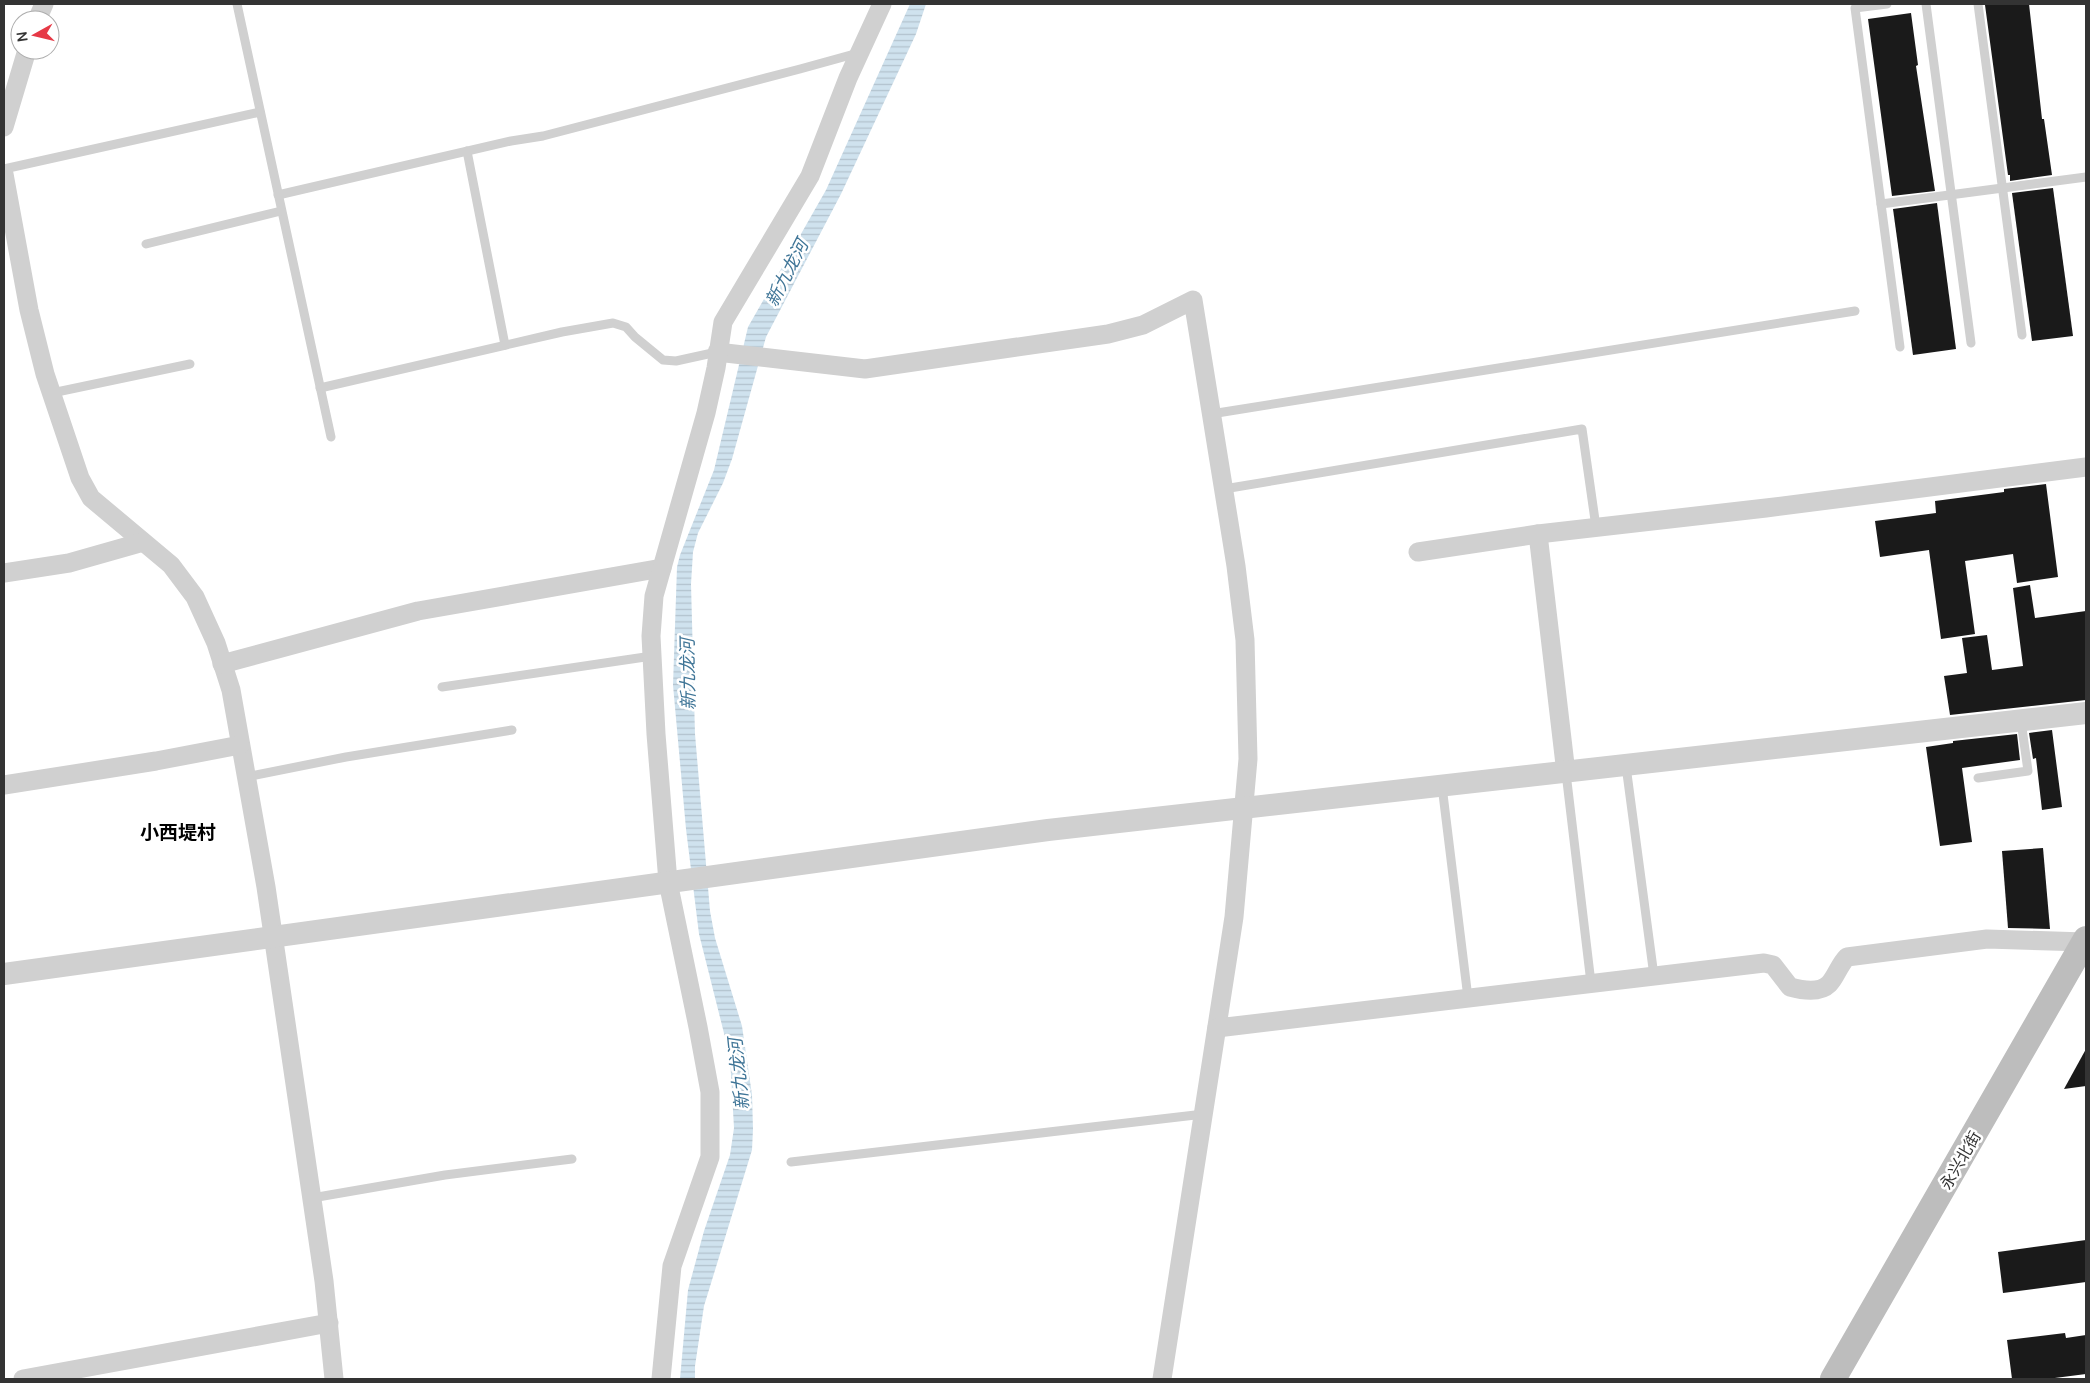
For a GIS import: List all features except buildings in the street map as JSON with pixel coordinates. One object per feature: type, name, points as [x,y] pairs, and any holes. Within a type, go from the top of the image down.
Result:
[{"type":"main road","name":"永兴北街","points":[[1833,1379],[2085,941]]},
{"type":"main road","name":"永兴北街","points":[[1854,1379],[2086,976]]},
{"type":"street","points":[[661,1379],[672,1266],[710,1157],[710,1092],[668,882],[650,636],[654,596],[706,413],[716,368],[723,322],[810,176],[860,52],[882,4]]},
{"type":"street","points":[[4,127],[24,60]]},
{"type":"street","points":[[4,174],[29,310],[52,394],[80,478],[91,498],[171,564],[195,597],[216,643],[231,690],[273,937],[312,1198],[334,1379]]},
{"type":"street","points":[[718,352],[865,369],[1108,334],[1143,325],[1193,300],[1236,566],[1245,640],[1248,759],[1234,917],[1162,1379]]},
{"type":"street","points":[[1418,552],[1538,534],[1766,508],[2086,467]]},
{"type":"street","points":[[1538,534],[1566,773]]},
{"type":"street","points":[[4,573],[69,563],[143,542]]},
{"type":"street","points":[[222,664],[418,612],[662,568]]},
{"type":"street","points":[[4,974],[1048,830],[2086,713]]},
{"type":"street","points":[[4,785],[156,761],[240,745]]},
{"type":"street","points":[[1217,1028],[1764,963],[1773,965],[1790,987],[1811,990],[1823,988],[1830,983],[1847,957],[1987,939],[2085,941]]},
{"type":"street","points":[[23,1379],[328,1323]]},
{"type":"lane","points":[[237,4],[331,437]]},
{"type":"lane","points":[[1888,4],[1855,8],[1900,347]]},
{"type":"lane","points":[[1926,4],[1971,343]]},
{"type":"lane","points":[[1978,4],[2022,335]]},
{"type":"lane","points":[[278,195],[511,141],[543,136],[860,52]]},
{"type":"lane","points":[[4,169],[260,112]]},
{"type":"lane","points":[[467,151],[505,345]]},
{"type":"lane","points":[[1881,204],[2086,177]]},
{"type":"lane","points":[[146,244],[282,211]]},
{"type":"lane","points":[[1211,414],[1855,311]]},
{"type":"lane","points":[[320,388],[505,345],[613,323],[626,327],[663,360],[676,360],[718,352]]},
{"type":"lane","points":[[52,394],[190,364]]},
{"type":"lane","points":[[1224,489],[1582,429],[1596,527]]},
{"type":"lane","points":[[442,687],[652,656]]},
{"type":"lane","points":[[1978,778],[2028,771],[2021,721]]},
{"type":"lane","points":[[246,777],[346,757],[512,730]]},
{"type":"lane","points":[[1626,766],[1654,976]]},
{"type":"lane","points":[[1566,773],[1591,983]]},
{"type":"lane","points":[[1442,786],[1468,998]]},
{"type":"lane","points":[[791,1162],[1204,1114]]},
{"type":"lane","points":[[312,1198],[445,1175],[572,1159]]},
{"type":"water","name":"新九龙河","points":[[910,4],[926,4],[916,34],[841,194],[766,337],[732,459],[723,483],[698,533],[693,552],[691,584],[695,734],[710,911],[715,938],[742,1026],[752,1095],[753,1129],[752,1150],[704,1306],[695,1366],[695,1379],[680,1379],[688,1290],[704,1231],[730,1155],[734,1128],[730,1057],[699,934],[686,829],[673,685],[677,567],[714,470],[748,327],[826,190]]},
{"type":"district","name":"小西堤村","points":[[178,832]]}]
